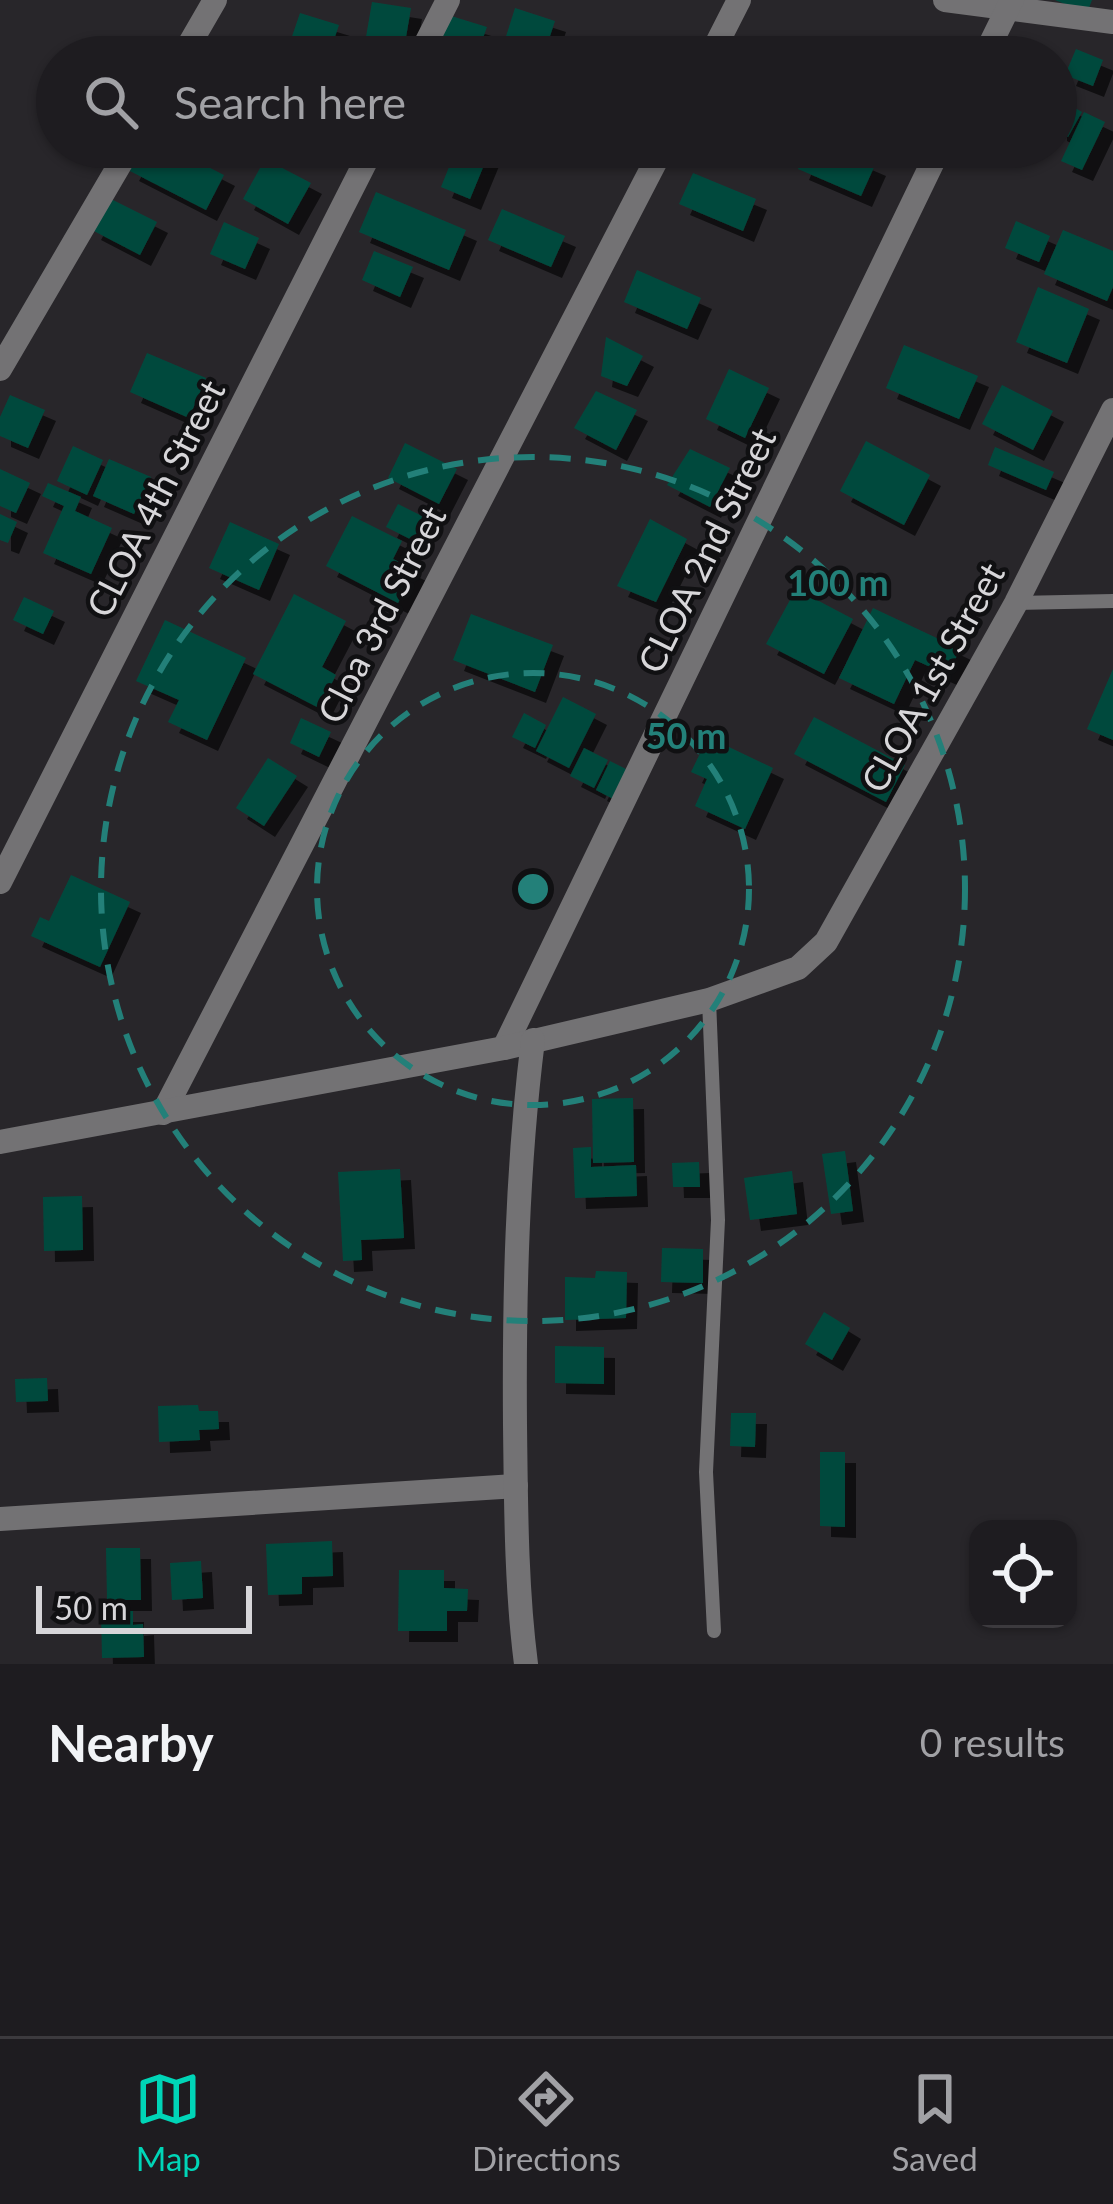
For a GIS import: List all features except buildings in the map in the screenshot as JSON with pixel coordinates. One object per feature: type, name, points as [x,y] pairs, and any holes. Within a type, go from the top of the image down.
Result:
[{"type":"street","points":[[194,36],[215,0]]},
{"type":"street","points":[[430,36],[448,0]]},
{"type":"street","points":[[721,36],[739,0]]},
{"type":"street","points":[[945,0],[1010,4],[1113,22]]},
{"type":"street","points":[[994,36],[1010,4]]},
{"type":"street","points":[[0,369],[118,168]]},
{"type":"street","name":"CLOA 4th Street","points":[[0,882],[362,168]]},
{"type":"street","name":"Cloa 3rd Street","points":[[163,1113],[652,168]]},
{"type":"street","name":"CLOA 2nd Street","points":[[505,1048],[930,168]]},
{"type":"street","name":"CLOA 1st Street","points":[[709,1000],[798,968],[826,942],[1016,603],[1113,410]]},
{"type":"street","points":[[0,1142],[505,1048],[709,1000]]},
{"type":"street","points":[[526,1664],[516,1486],[516,1272],[524,1107],[533,1040]]},
{"type":"street","points":[[0,1519],[516,1486]]},
{"type":"lane","points":[[1016,603],[1113,601]]},
{"type":"lane","points":[[709,1000],[718,1220],[706,1472],[714,1631]]}]
